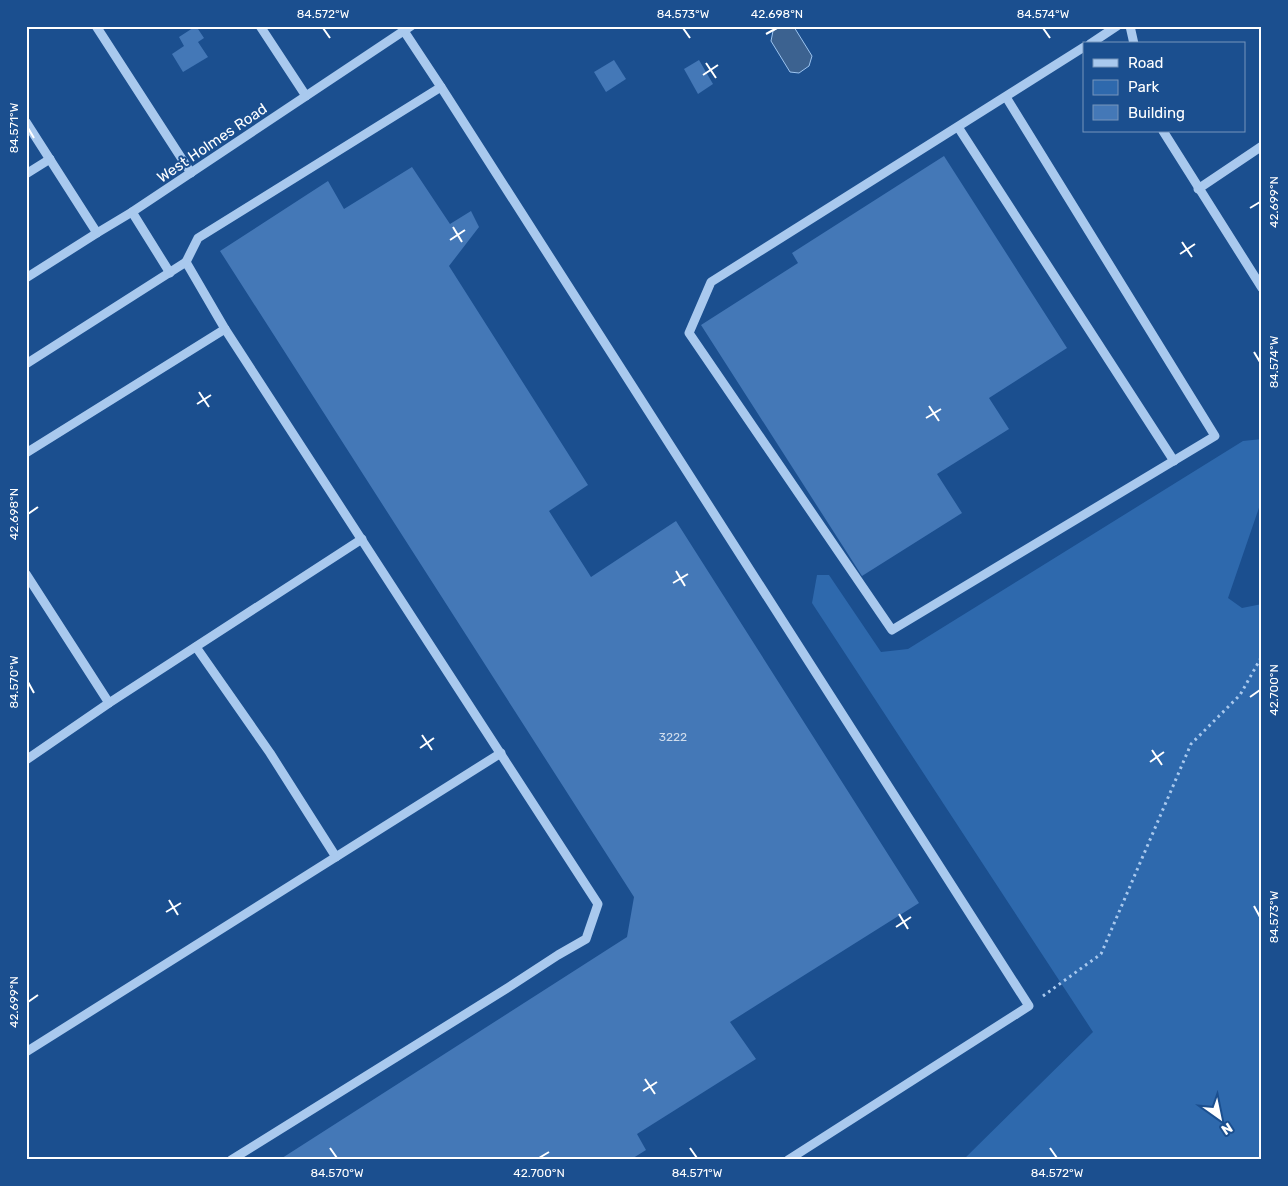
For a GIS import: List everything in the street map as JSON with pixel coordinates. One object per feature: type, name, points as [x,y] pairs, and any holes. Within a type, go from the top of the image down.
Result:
[{"type":"street","points":[[96,26],[191,173]]},
{"type":"street","points":[[260,26],[306,96]]},
{"type":"street","points":[[1093,42],[1117,26]]},
{"type":"street","points":[[1130,26],[1134,42]]},
{"type":"street","points":[[407,29],[441,87],[1029,1006],[788,1160]]},
{"type":"street","name":"West Holmes Road","points":[[26,278],[132,212],[407,29]]},
{"type":"street","points":[[1006,97],[1215,436],[892,630],[689,333],[710,282],[1083,48]]},
{"type":"street","points":[[26,364],[186,262],[198,238],[441,87]]},
{"type":"street","points":[[26,122],[97,233]]},
{"type":"street","points":[[958,127],[1174,461]]},
{"type":"street","points":[[1163,132],[1262,288]]},
{"type":"street","points":[[1198,189],[1262,146]]},
{"type":"street","points":[[26,174],[50,158]]},
{"type":"street","points":[[132,212],[170,273]]},
{"type":"street","points":[[186,262],[226,329],[598,904],[586,939],[231,1160]]},
{"type":"street","points":[[26,453],[226,329]]},
{"type":"street","points":[[26,760],[109,703],[362,539]]},
{"type":"street","points":[[26,574],[109,703]]},
{"type":"street","points":[[196,647],[270,754],[336,857]]},
{"type":"street","points":[[26,1052],[501,753]]},
{"type":"path","points":[[1029,1006],[1101,954],[1191,744],[1240,695],[1262,656]]},
{"type":"green space","points":[[1262,439],[1262,499],[1228,598],[1242,608],[1262,604],[1262,1160],[963,1160],[1093,1032],[812,603],[817,575],[829,575],[881,652],[908,649],[1243,441]]},
{"type":"shaded area","points":[[781,26],[794,27],[812,56],[809,66],[799,73],[790,72],[771,41],[773,31]]},
{"type":"building","points":[[196,26],[204,38],[198,42],[208,57],[183,72],[172,54],[184,46],[179,37]]},
{"type":"building","points":[[614,60],[626,79],[606,92],[594,72]]},
{"type":"building","points":[[699,60],[713,84],[698,94],[684,69]]},
{"type":"building","points":[[944,156],[1067,348],[989,398],[1009,429],[937,474],[962,513],[862,576],[701,325],[798,263],[792,253]]},
{"type":"building","points":[[412,167],[450,224],[471,211],[479,227],[449,266],[588,485],[549,511],[591,577],[676,521],[919,903],[730,1022],[756,1059],[637,1134],[646,1150],[630,1160],[279,1160],[627,937],[634,897],[220,251],[328,181],[344,209]]}]
